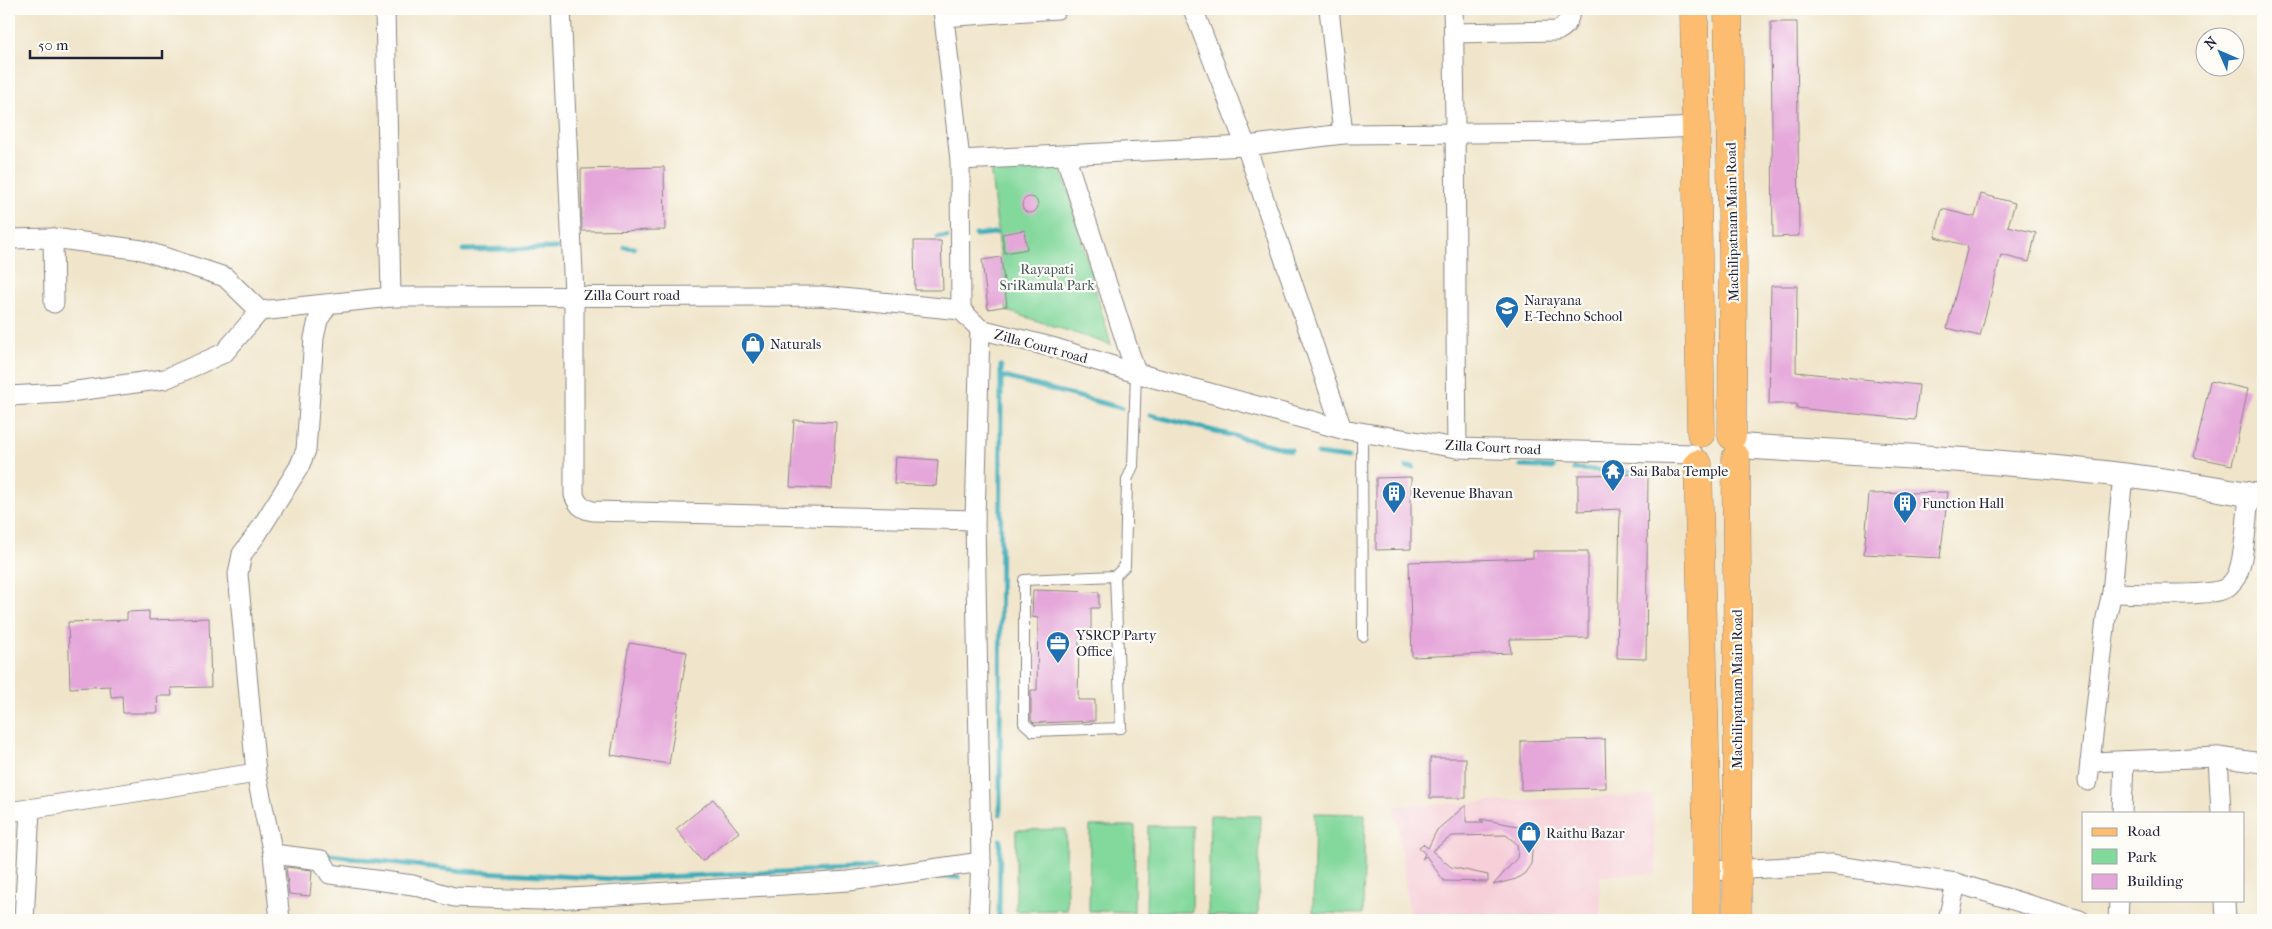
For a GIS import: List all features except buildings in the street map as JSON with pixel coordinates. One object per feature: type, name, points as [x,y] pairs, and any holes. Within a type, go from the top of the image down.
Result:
[{"type":"main road","points":[[1694,9],[1697,450],[1707,920]]},
{"type":"main road","name":"Machilipatnam Main Road","points":[[1728,9],[1734,264],[1737,920]]},
{"type":"main road","points":[[1711,428],[1723,429],[1735,446],[1729,467],[1719,472],[1709,472],[1697,450],[1711,428]]},
{"type":"street","points":[[385,9],[390,297]]},
{"type":"street","points":[[561,9],[574,295],[574,495],[577,504],[584,509],[975,520]]},
{"type":"street","points":[[961,310],[960,160],[944,13],[1057,9]]},
{"type":"street","points":[[1193,9],[1246,146],[1342,429]]},
{"type":"street","points":[[1329,9],[1343,134]]},
{"type":"street","points":[[1453,9],[1457,132],[1454,213],[1456,448]]},
{"type":"street","points":[[1454,33],[1557,31],[1568,23],[1571,9]]},
{"type":"street","points":[[960,160],[1246,146],[1343,134],[1585,132],[1696,127]]},
{"type":"street","points":[[1065,155],[1136,373]]},
{"type":"street","points":[[53,238],[54,303]]},
{"type":"street","points":[[9,239],[53,238],[142,250],[225,277],[260,312],[224,353],[165,379],[62,393],[9,396]]},
{"type":"street","name":"Zilla Court road","points":[[260,312],[390,297],[574,295],[822,296],[961,310],[980,329],[1055,348],[1136,373],[1342,429],[1456,448],[1697,450]]},
{"type":"street","points":[[280,920],[273,854],[256,773],[238,574],[242,554],[294,476],[306,450],[314,338],[318,320],[328,305]]},
{"type":"street","points":[[978,920],[981,862],[975,520],[980,329]]},
{"type":"street","points":[[1735,446],[1994,462],[2123,474],[2256,495],[2236,576],[2226,588],[2211,592],[2182,594],[2112,593]]},
{"type":"street","points":[[2123,474],[2112,593],[2106,618],[2089,771],[2124,761],[2218,757],[2263,763]]},
{"type":"street","points":[[2218,757],[2221,812]]},
{"type":"street","points":[[2122,812],[2124,761]]},
{"type":"street","points":[[9,812],[256,773]]},
{"type":"street","points":[[24,920],[30,810]]},
{"type":"street","points":[[273,854],[321,860],[330,874],[414,886],[454,897],[539,900],[849,881],[981,862]]},
{"type":"street","points":[[1707,871],[1830,865],[1956,883],[2080,920]]},
{"type":"street","points":[[1948,920],[1956,883]]},
{"type":"street","points":[[2118,920],[2119,902]]},
{"type":"street","points":[[2226,902],[2226,920]]},
{"type":"lane","points":[[1115,576],[1121,728],[1033,731],[1024,723],[1024,580],[1115,576],[1125,566],[1127,480],[1133,466],[1136,373]]},
{"type":"lane","points":[[1362,432],[1364,636]]},
{"type":"shaded area","name":"Raithu Bazar","points":[[1652,795],[1657,873],[1600,876],[1601,920],[1410,920],[1395,806]]},
{"type":"green space","name":"Rayapati SriRamula Park","points":[[990,166],[1061,167],[1111,345],[1007,311]]},
{"type":"green space","points":[[1315,813],[1365,814],[1363,914],[1313,913]]},
{"type":"green space","points":[[1210,815],[1260,816],[1258,916],[1208,916]]},
{"type":"green space","points":[[1090,826],[1135,826],[1134,912],[1089,911]]},
{"type":"green space","points":[[1148,826],[1193,826],[1192,912],[1146,912]]},
{"type":"green space","points":[[1066,829],[1067,910],[1016,911],[1016,830]]},
{"type":"waterway","points":[[976,235],[995,233]]},
{"type":"waterway","points":[[938,237],[947,237]]},
{"type":"waterway","points":[[625,247],[634,248]]},
{"type":"waterway","points":[[463,250],[557,248]]},
{"type":"waterway","points":[[1000,814],[1001,366]]},
{"type":"waterway","points":[[1001,376],[1121,408]]},
{"type":"waterway","points":[[1150,415],[1291,450]]},
{"type":"waterway","points":[[1318,454],[1348,458]]},
{"type":"waterway","points":[[1521,466],[1553,468]]},
{"type":"waterway","points":[[1407,467],[1413,467]]},
{"type":"waterway","points":[[1574,469],[1654,473]]},
{"type":"waterway","points":[[999,920],[1000,840]]},
{"type":"waterway","points":[[322,854],[464,871],[614,879],[875,868]]},
{"type":"waterway","points":[[936,877],[958,877]]},
{"type":"place","name":"Narayana E-Techno School","points":[[1507,329]]},
{"type":"place","name":"Naturals","points":[[753,365]]},
{"type":"place","name":"Sai Baba Temple","points":[[1613,492]]},
{"type":"place","name":"Revenue Bhavan","points":[[1394,514]]},
{"type":"place","name":"Function Hall","points":[[1905,524]]},
{"type":"place","name":"YSRCP Party Office","points":[[1058,664]]},
{"type":"place","name":"Raithu Bazar","points":[[1529,854]]}]
